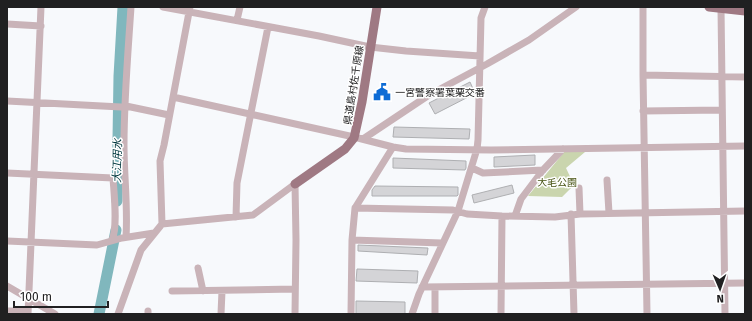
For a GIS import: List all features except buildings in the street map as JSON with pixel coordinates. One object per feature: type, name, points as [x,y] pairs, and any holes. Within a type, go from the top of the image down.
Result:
[{"type":"main road","name":"県道島村佐千原線","points":[[295,184],[359,138],[358,122],[377,7]]},
{"type":"main road","points":[[709,7],[745,11]]},
{"type":"street","points":[[7,310],[28,312],[41,7]]},
{"type":"street","points":[[124,238],[127,213],[124,146],[120,107],[131,7]]},
{"type":"street","points":[[163,7],[190,9],[268,27],[370,47],[480,56]]},
{"type":"street","points":[[237,20],[240,7]]},
{"type":"street","points":[[412,314],[422,287],[458,212],[477,149],[481,18],[485,7]]},
{"type":"street","points":[[359,138],[429,95],[529,40],[576,7]]},
{"type":"street","points":[[643,7],[643,111],[647,314]]},
{"type":"street","points":[[721,8],[725,314]]},
{"type":"street","points":[[162,224],[160,160],[190,9]]},
{"type":"street","points":[[7,24],[41,26]]},
{"type":"street","points":[[236,217],[237,183],[268,27]]},
{"type":"street","points":[[643,76],[745,77]]},
{"type":"street","points":[[173,97],[251,113],[394,147],[491,150],[745,146]]},
{"type":"street","points":[[7,100],[120,107],[169,115]]},
{"type":"street","points":[[643,111],[722,110]]},
{"type":"street","points":[[351,314],[352,240],[355,208],[394,147]]},
{"type":"street","points":[[515,216],[521,199],[543,170],[564,149]]},
{"type":"street","points":[[472,168],[482,173],[543,170]]},
{"type":"street","points":[[7,173],[113,178],[115,226],[113,240]]},
{"type":"street","points":[[607,180],[609,213]]},
{"type":"street","points":[[118,314],[141,250],[162,224],[253,215],[295,184]]},
{"type":"street","points":[[295,184],[295,314]]},
{"type":"street","points":[[578,188],[580,214]]},
{"type":"street","points":[[355,208],[453,210],[467,214],[555,217],[571,214],[745,211]]},
{"type":"street","points":[[571,214],[574,314]]},
{"type":"street","points":[[502,216],[502,314]]},
{"type":"street","points":[[7,241],[97,245],[113,240],[154,233]]},
{"type":"street","points":[[352,240],[442,243]]},
{"type":"street","points":[[198,268],[203,290]]},
{"type":"street","points":[[422,287],[745,283]]},
{"type":"street","points":[[7,286],[55,314]]},
{"type":"street","points":[[435,287],[435,314]]},
{"type":"street","points":[[172,291],[295,289]]},
{"type":"street","points":[[221,314],[222,291]]},
{"type":"green space","name":"大毛公園","points":[[565,151],[585,152],[566,168],[574,185],[562,197],[528,196]]},
{"type":"waterway","name":"大江用水","points":[[117,201],[119,76],[123,7]]},
{"type":"waterway","name":"大江用水","points":[[99,314],[116,230]]},
{"type":"place","name":"一宮警察署葉栗交番","points":[[382,92]]}]
